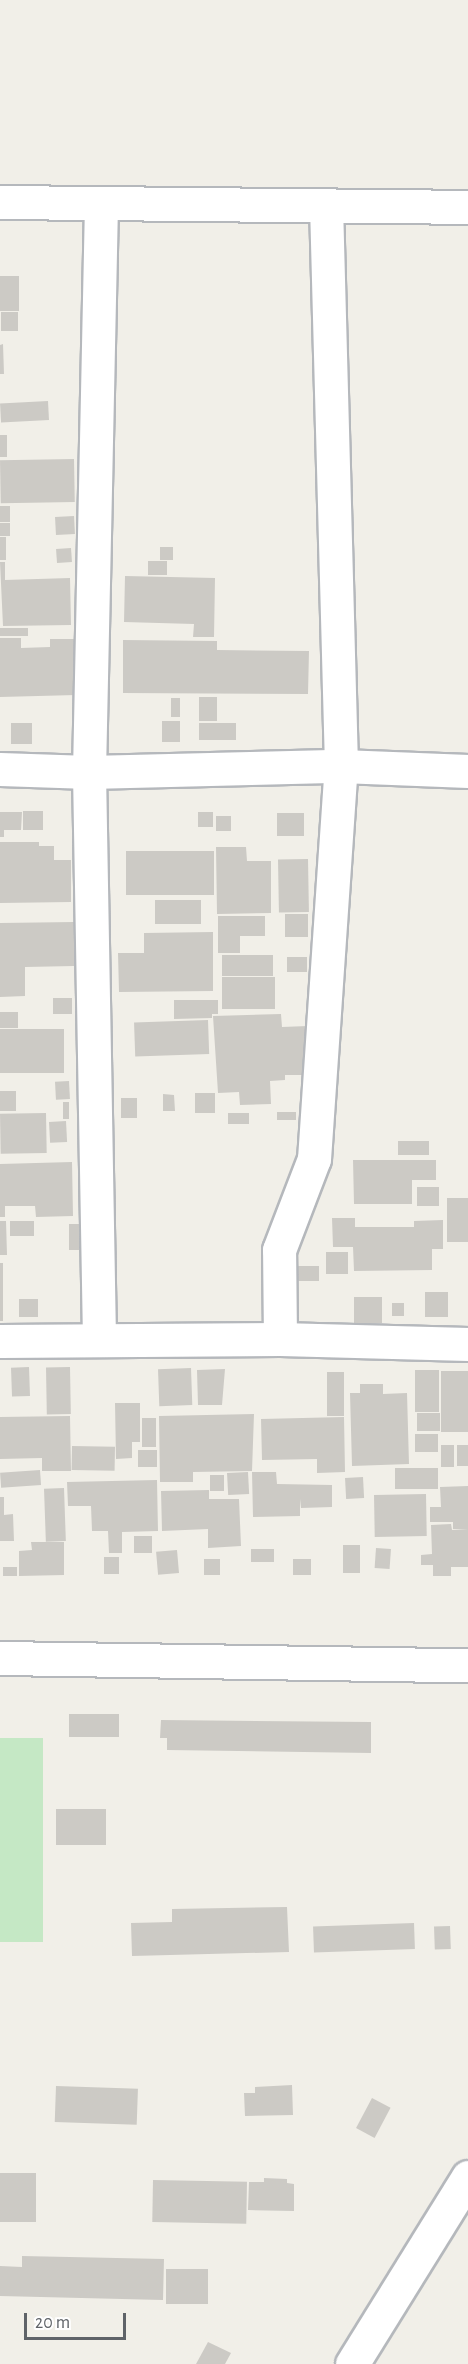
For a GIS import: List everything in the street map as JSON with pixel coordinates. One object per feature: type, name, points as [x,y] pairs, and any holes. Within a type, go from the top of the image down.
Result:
[{"type":"street","points":[[0,202],[468,207]]},
{"type":"street","points":[[99,1339],[89,772],[101,204]]},
{"type":"street","points":[[280,1339],[279,1250],[314,1159],[341,766],[326,206]]},
{"type":"street","points":[[0,769],[89,772],[341,766],[468,771]]},
{"type":"street","points":[[0,1341],[280,1339],[468,1344]]},
{"type":"street","points":[[0,1658],[468,1665]]},
{"type":"street","points":[[352,2364],[468,2177]]},
{"type":"green space","points":[[0,1738],[43,1738],[43,1942],[0,1942]]},
{"type":"building","points":[[0,276],[19,276],[19,311],[0,311]]},
{"type":"building","points":[[1,312],[18,312],[18,331],[1,331]]},
{"type":"building","points":[[3,344],[4,374],[0,374],[0,345]]},
{"type":"building","points":[[48,401],[49,420],[1,422],[0,404]]},
{"type":"building","points":[[0,435],[7,435],[7,457],[0,457]]},
{"type":"building","points":[[74,459],[75,502],[1,503],[0,460]]},
{"type":"building","points":[[0,506],[10,506],[10,522],[0,522]]},
{"type":"building","points":[[74,516],[75,534],[56,535],[55,517]]},
{"type":"building","points":[[0,523],[10,523],[10,536],[0,536]]},
{"type":"building","points":[[0,537],[6,537],[6,560],[0,560]]},
{"type":"building","points":[[160,547],[173,547],[173,560],[160,560]]},
{"type":"building","points":[[71,548],[72,562],[57,563],[56,549]]},
{"type":"building","points":[[148,561],[167,561],[167,575],[148,575]]},
{"type":"building","points":[[0,562],[5,562],[5,580],[70,578],[71,625],[3,626]]},
{"type":"building","points":[[125,576],[215,578],[214,637],[193,637],[194,624],[124,622]]},
{"type":"building","points":[[0,628],[28,628],[28,636],[0,636]]},
{"type":"building","points":[[0,638],[21,638],[21,648],[50,647],[50,639],[75,639],[76,695],[0,697]]},
{"type":"building","points":[[123,640],[217,641],[217,650],[309,651],[308,694],[123,693]]},
{"type":"building","points":[[199,697],[217,697],[217,721],[199,721]]},
{"type":"building","points":[[171,698],[180,698],[180,717],[171,717]]},
{"type":"building","points":[[162,721],[180,721],[180,742],[162,742]]},
{"type":"building","points":[[11,723],[32,723],[32,744],[11,744]]},
{"type":"building","points":[[199,723],[236,723],[236,740],[199,740]]},
{"type":"building","points":[[23,811],[43,811],[43,830],[23,830]]},
{"type":"building","points":[[0,812],[22,812],[21,830],[4,830],[4,837],[0,837]]},
{"type":"building","points":[[198,812],[213,812],[213,827],[198,827]]},
{"type":"building","points":[[277,813],[304,813],[304,836],[277,836]]},
{"type":"building","points":[[216,816],[231,816],[231,831],[216,831]]},
{"type":"building","points":[[0,842],[39,842],[39,846],[54,846],[54,860],[71,860],[71,902],[0,903]]},
{"type":"building","points":[[216,847],[246,847],[247,861],[271,861],[271,913],[217,914]]},
{"type":"building","points":[[126,851],[214,851],[214,895],[126,895]]},
{"type":"building","points":[[308,859],[309,912],[279,913],[278,860]]},
{"type":"building","points":[[155,900],[201,900],[201,924],[155,924]]},
{"type":"building","points":[[285,914],[308,914],[308,937],[285,937]]},
{"type":"building","points":[[218,916],[265,916],[265,936],[240,936],[240,953],[218,953]]},
{"type":"building","points":[[74,922],[74,966],[25,967],[25,996],[0,997],[0,923]]},
{"type":"building","points":[[213,932],[213,991],[119,992],[118,953],[144,953],[144,933]]},
{"type":"building","points":[[222,955],[273,955],[273,976],[222,976]]},
{"type":"building","points":[[287,957],[307,957],[307,972],[287,972]]},
{"type":"building","points":[[222,977],[275,977],[275,1009],[222,1009]]},
{"type":"building","points":[[53,998],[72,998],[72,1014],[53,1014]]},
{"type":"building","points":[[174,1000],[218,1000],[218,1014],[212,1014],[212,1018],[174,1019]]},
{"type":"building","points":[[0,1012],[18,1012],[18,1028],[0,1028]]},
{"type":"building","points":[[281,1014],[282,1027],[308,1026],[310,1075],[285,1075],[285,1080],[270,1081],[271,1104],[240,1105],[239,1092],[218,1093],[213,1016]]},
{"type":"building","points":[[208,1020],[209,1054],[135,1057],[134,1023]]},
{"type":"building","points":[[0,1029],[64,1029],[64,1073],[0,1073]]},
{"type":"building","points":[[69,1081],[70,1099],[56,1100],[55,1082]]},
{"type":"building","points":[[0,1091],[16,1091],[16,1111],[0,1111]]},
{"type":"building","points":[[195,1093],[215,1093],[215,1113],[195,1113]]},
{"type":"building","points":[[163,1094],[174,1095],[175,1111],[163,1111]]},
{"type":"building","points":[[121,1098],[137,1098],[137,1118],[121,1118]]},
{"type":"building","points":[[63,1102],[69,1102],[69,1119],[63,1119]]},
{"type":"building","points":[[277,1112],[296,1112],[296,1120],[277,1120]]},
{"type":"building","points":[[46,1113],[47,1153],[1,1154],[0,1114]]},
{"type":"building","points":[[228,1113],[249,1113],[249,1124],[228,1124]]},
{"type":"building","points":[[66,1121],[67,1142],[50,1143],[49,1122]]},
{"type":"building","points":[[398,1141],[429,1141],[429,1155],[398,1155]]},
{"type":"building","points":[[353,1160],[436,1160],[436,1180],[412,1180],[412,1204],[354,1204]]},
{"type":"building","points":[[72,1162],[73,1216],[36,1217],[35,1206],[5,1206],[5,1217],[0,1217],[0,1164]]},
{"type":"building","points":[[417,1187],[439,1187],[439,1206],[417,1206]]},
{"type":"building","points":[[447,1198],[468,1198],[468,1242],[447,1242]]},
{"type":"building","points":[[332,1218],[355,1218],[355,1227],[414,1227],[414,1221],[443,1220],[443,1249],[432,1249],[432,1270],[354,1271],[353,1247],[333,1247]]},
{"type":"building","points":[[0,1221],[6,1221],[7,1255],[0,1255]]},
{"type":"building","points":[[10,1221],[34,1221],[34,1236],[10,1236]]},
{"type":"building","points":[[69,1224],[86,1224],[86,1250],[69,1250]]},
{"type":"building","points":[[326,1252],[348,1252],[348,1274],[326,1274]]},
{"type":"building","points":[[0,1263],[3,1263],[3,1321],[0,1321]]},
{"type":"building","points":[[289,1266],[319,1266],[319,1281],[289,1281]]},
{"type":"building","points":[[425,1292],[448,1292],[448,1317],[425,1317]]},
{"type":"building","points":[[354,1297],[382,1297],[382,1323],[354,1323]]},
{"type":"building","points":[[19,1299],[38,1299],[38,1317],[19,1317]]},
{"type":"building","points":[[392,1303],[404,1303],[404,1316],[392,1316]]},
{"type":"building","points":[[29,1367],[30,1396],[12,1397],[11,1368]]},
{"type":"building","points":[[46,1367],[70,1367],[71,1414],[47,1414]]},
{"type":"building","points":[[191,1368],[192,1405],[159,1406],[158,1369]]},
{"type":"building","points":[[225,1369],[222,1405],[198,1405],[197,1370]]},
{"type":"building","points":[[415,1370],[439,1370],[439,1412],[415,1412]]},
{"type":"building","points":[[441,1371],[468,1371],[468,1432],[441,1432]]},
{"type":"building","points":[[327,1372],[344,1372],[344,1416],[327,1416]]},
{"type":"building","points":[[360,1384],[383,1384],[383,1394],[407,1393],[409,1464],[352,1466],[350,1393],[360,1393]]},
{"type":"building","points":[[115,1403],[140,1403],[140,1442],[132,1442],[132,1458],[116,1459]]},
{"type":"building","points":[[417,1413],[440,1413],[440,1431],[417,1431]]},
{"type":"building","points":[[254,1414],[252,1471],[193,1472],[193,1482],[160,1482],[159,1416]]},
{"type":"building","points":[[70,1416],[71,1471],[42,1471],[42,1458],[0,1459],[0,1417]]},
{"type":"building","points":[[344,1417],[345,1472],[317,1473],[317,1459],[262,1460],[261,1419]]},
{"type":"building","points":[[142,1418],[156,1418],[156,1447],[142,1447]]},
{"type":"building","points":[[415,1434],[438,1434],[438,1452],[415,1452]]},
{"type":"building","points":[[441,1445],[454,1445],[454,1467],[441,1467]]},
{"type":"building","points":[[457,1445],[468,1445],[468,1466],[457,1466]]},
{"type":"building","points":[[72,1446],[115,1447],[115,1471],[72,1470]]},
{"type":"building","points":[[138,1450],[157,1450],[157,1467],[138,1467]]},
{"type":"building","points":[[395,1468],[438,1468],[438,1489],[395,1489]]},
{"type":"building","points":[[40,1470],[41,1485],[1,1488],[0,1473]]},
{"type":"building","points":[[248,1472],[249,1494],[228,1495],[227,1473]]},
{"type":"building","points":[[252,1472],[276,1472],[277,1484],[332,1485],[332,1507],[301,1508],[300,1499],[300,1516],[253,1517]]},
{"type":"building","points":[[210,1475],[224,1475],[224,1491],[210,1491]]},
{"type":"building","points":[[363,1477],[364,1498],[346,1499],[345,1478]]},
{"type":"building","points":[[157,1480],[158,1531],[122,1532],[122,1553],[109,1553],[108,1531],[92,1531],[91,1506],[68,1506],[67,1482]]},
{"type":"building","points":[[468,1486],[468,1529],[453,1529],[453,1522],[430,1522],[430,1507],[441,1507],[440,1487]]},
{"type":"building","points":[[64,1488],[66,1541],[46,1542],[44,1489]]},
{"type":"building","points":[[209,1490],[209,1499],[239,1499],[241,1546],[208,1548],[208,1529],[162,1531],[161,1491]]},
{"type":"building","points":[[426,1494],[427,1536],[375,1537],[374,1495]]},
{"type":"building","points":[[0,1497],[4,1497],[4,1515],[13,1514],[14,1541],[0,1541]]},
{"type":"building","points":[[451,1524],[452,1530],[468,1529],[468,1567],[451,1567],[451,1576],[433,1576],[433,1565],[421,1565],[421,1555],[432,1554],[431,1525]]},
{"type":"building","points":[[134,1536],[152,1536],[152,1553],[134,1553]]},
{"type":"building","points":[[31,1542],[64,1542],[64,1575],[19,1576],[19,1551],[32,1550]]},
{"type":"building","points":[[343,1545],[360,1545],[360,1573],[343,1573]]},
{"type":"building","points":[[376,1548],[391,1549],[390,1569],[375,1568]]},
{"type":"building","points":[[251,1549],[274,1549],[274,1562],[251,1562]]},
{"type":"building","points":[[177,1550],[179,1573],[158,1575],[156,1552]]},
{"type":"building","points":[[104,1557],[119,1557],[119,1574],[104,1574]]},
{"type":"building","points":[[204,1559],[220,1559],[220,1575],[204,1575]]},
{"type":"building","points":[[293,1559],[311,1559],[311,1575],[293,1575]]},
{"type":"building","points":[[3,1567],[17,1567],[17,1576],[3,1576]]},
{"type":"building","points":[[69,1714],[119,1714],[119,1737],[69,1737]]},
{"type":"building","points":[[161,1720],[371,1722],[371,1753],[167,1750],[167,1738],[160,1738]]},
{"type":"building","points":[[56,1809],[106,1809],[106,1845],[56,1845]]},
{"type":"building","points":[[287,1907],[289,1952],[132,1956],[131,1923],[172,1922],[172,1909]]},
{"type":"building","points":[[414,1923],[415,1949],[314,1953],[313,1927]]},
{"type":"building","points":[[450,1926],[451,1949],[435,1950],[434,1927]]},
{"type":"building","points":[[292,2085],[293,2115],[245,2116],[244,2093],[255,2093],[255,2087]]},
{"type":"building","points":[[56,2086],[138,2089],[137,2125],[55,2122]]},
{"type":"building","points":[[372,2098],[391,2108],[375,2138],[356,2128]]},
{"type":"building","points":[[0,2173],[36,2173],[36,2222],[0,2222]]},
{"type":"building","points":[[264,2178],[287,2179],[287,2183],[294,2184],[294,2211],[248,2210],[249,2182],[264,2182]]},
{"type":"building","points":[[153,2180],[247,2182],[246,2224],[152,2222]]},
{"type":"building","points":[[22,2256],[164,2259],[163,2300],[0,2296],[0,2266],[22,2267]]},
{"type":"building","points":[[166,2269],[208,2269],[208,2304],[166,2304]]},
{"type":"building","points":[[208,2342],[231,2353],[225,2364],[196,2364]]}]
